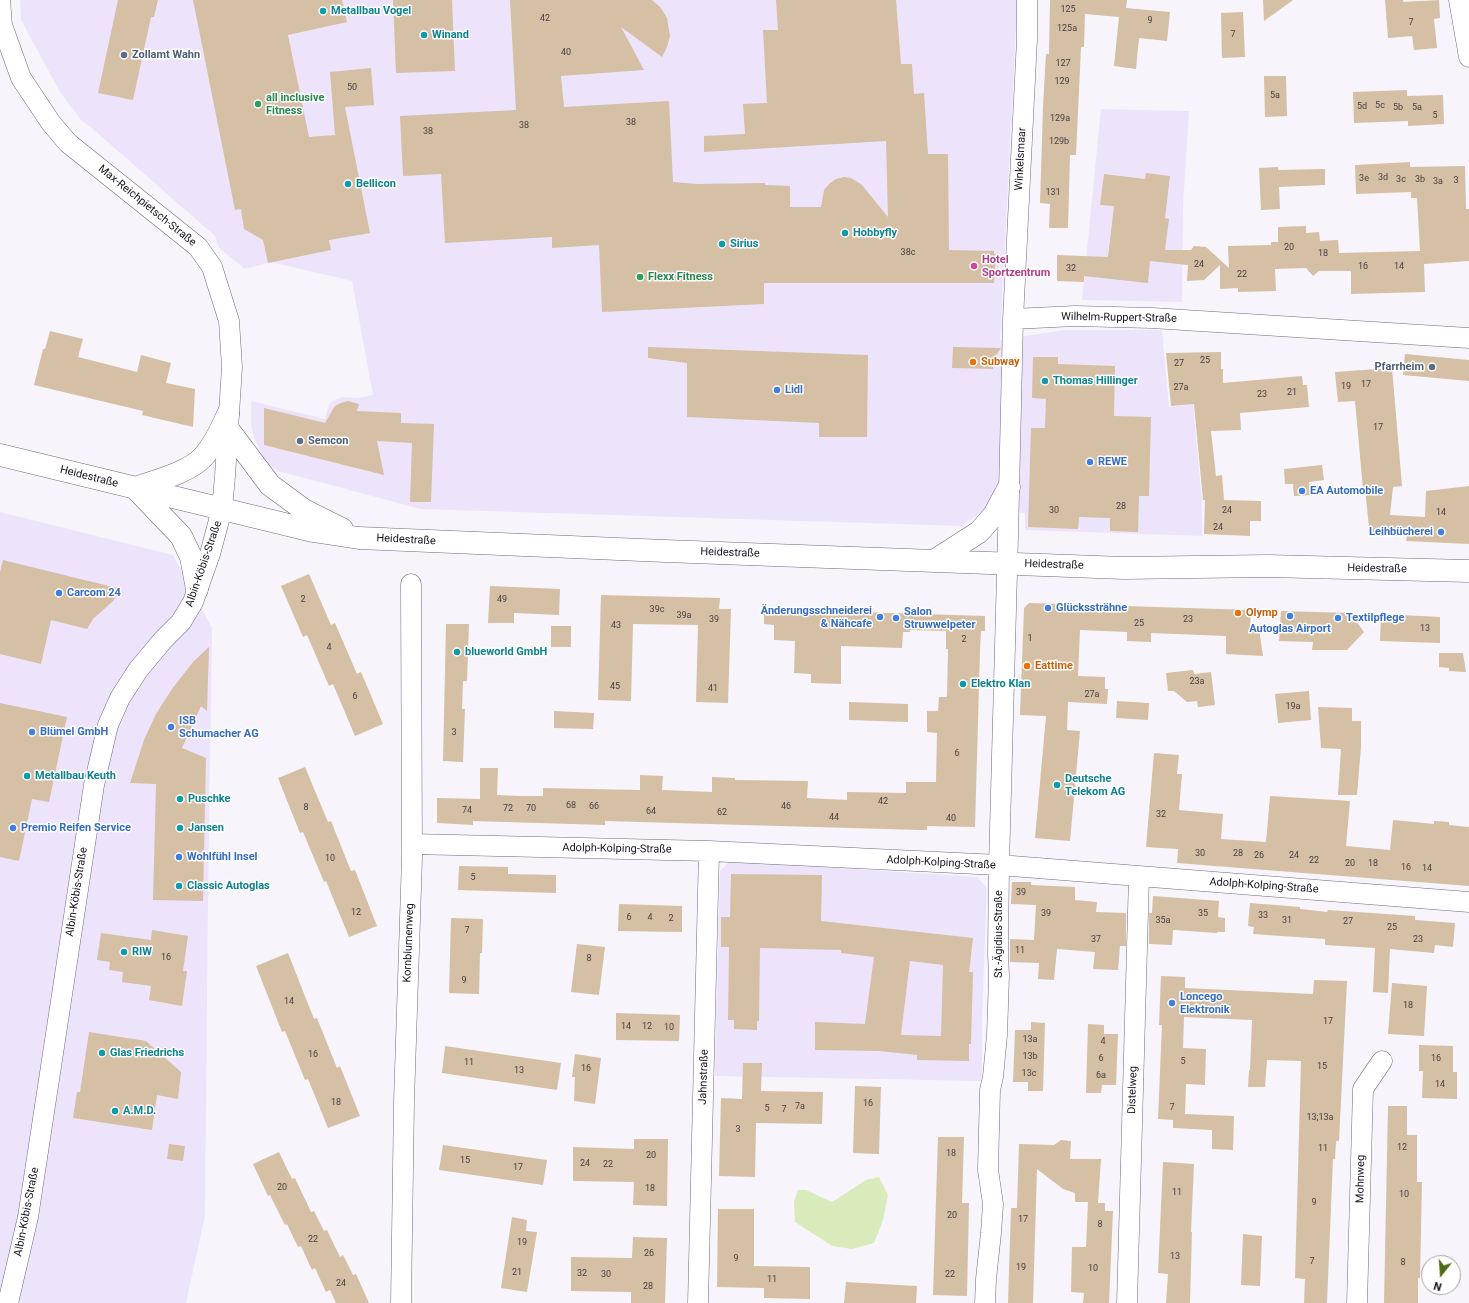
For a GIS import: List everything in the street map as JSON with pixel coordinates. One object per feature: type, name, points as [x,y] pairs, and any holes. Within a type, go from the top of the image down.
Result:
[{"type":"main road","points":[[197,590],[191,557],[181,536],[135,488],[195,464],[203,458],[228,422],[270,485],[304,510],[359,538]]},
{"type":"main road","name":"Heidestraße","points":[[0,455],[313,531],[359,538],[1124,568],[1267,566],[1469,571]]},
{"type":"main road","points":[[934,561],[979,532],[994,515],[1009,487]]},
{"type":"street","name":"Max-Reichpietsch-Straße","points":[[0,0],[2,25],[20,78],[50,123],[68,142],[198,248],[212,267],[229,321],[232,367],[226,476],[222,509]]},
{"type":"street","name":"Winkelsmaar","points":[[1013,319],[1027,0]]},
{"type":"street","points":[[1459,0],[1469,57]]},
{"type":"street","name":"Wilhelm-Ruppert-Straße","points":[[1013,319],[1075,316],[1152,318],[1469,338]]},
{"type":"street","points":[[1006,563],[1013,319]]},
{"type":"street","name":"Albin-Köbis-Straße","points":[[8,1303],[28,1217],[94,785],[108,725],[120,698],[138,670],[163,640],[181,622],[193,602],[210,554],[222,509]]},
{"type":"street","name":"St.-Ägidius-Straße","points":[[985,1303],[993,1204],[988,1170],[990,1090],[993,1077],[997,1035],[1000,976],[998,954],[999,866],[1006,563]]},
{"type":"street","name":"Kornblumenweg","points":[[401,1303],[404,1101],[412,844],[411,584]]},
{"type":"street","name":"Adolph-Kolping-Straße","points":[[412,844],[709,851],[999,866],[1469,902]]},
{"type":"street","name":"Jahnstraße","points":[[698,1303],[709,851]]},
{"type":"street","name":"Distelweg","points":[[1127,1303],[1139,876]]},
{"type":"street","name":"Mohnweg","points":[[1357,1303],[1363,1089],[1382,1061]]},
{"type":"shaded area","points":[[20,0],[1016,0],[1017,9],[1000,340],[1064,330],[1162,330],[1169,407],[1193,404],[1202,501],[1202,536],[1025,530],[1025,513],[985,510],[961,526],[421,509],[278,471],[271,467],[264,459],[254,438],[251,424],[251,401],[325,419],[329,404],[336,399],[343,397],[357,398],[373,395],[352,281],[271,262],[245,269],[219,248],[215,236],[81,120],[60,92],[21,20]]},
{"type":"shaded area","points":[[1101,109],[1189,111],[1183,206],[1182,302],[1082,300]]},
{"type":"shaded area","points":[[0,512],[173,555],[212,628],[205,1216],[186,1303],[0,1303]]},
{"type":"shaded area","points":[[730,861],[977,877],[987,888],[982,1019],[982,1081],[715,1076],[720,871]]},
{"type":"green space","points":[[879,1177],[888,1195],[883,1220],[874,1243],[852,1249],[832,1246],[795,1222],[794,1201],[798,1190],[806,1190],[832,1202],[866,1180]]},
{"type":"building","name":"Zollamt Wahn","points":[[118,0],[158,0],[154,17],[151,17],[133,100],[98,93]]},
{"type":"building","name":"all inclusive Fitness","points":[[193,0],[342,0],[347,22],[288,35],[309,137],[335,135],[330,72],[371,68],[374,105],[345,107],[370,233],[329,240],[331,250],[268,263],[263,240],[244,229],[241,209],[235,210]]},
{"type":"building","name":"Winand","points":[[393,0],[452,0],[455,71],[396,73]]},
{"type":"building","points":[[510,0],[652,0],[661,8],[667,18],[670,36],[662,57],[621,27],[644,70],[561,76],[564,107],[669,101],[673,182],[698,184],[765,183],[765,185],[790,186],[790,207],[821,207],[824,190],[829,184],[836,179],[844,177],[851,178],[861,184],[888,217],[886,141],[704,152],[704,136],[745,134],[743,104],[767,103],[763,30],[778,30],[776,0],[896,0],[901,64],[912,64],[914,94],[924,93],[928,154],[948,154],[949,250],[994,251],[994,254],[996,254],[994,283],[764,283],[764,304],[602,312],[599,245],[552,248],[552,237],[445,243],[441,174],[403,176],[400,116],[516,110]]},
{"type":"building","points":[[1050,0],[1127,0],[1126,8],[1170,12],[1167,41],[1139,38],[1136,69],[1114,66],[1119,17],[1085,14],[1084,47],[1081,47],[1076,155],[1070,155],[1068,228],[1049,228],[1050,204],[1040,203],[1043,107],[1046,54],[1049,54]]},
{"type":"building","points":[[1263,0],[1293,0],[1264,21]]},
{"type":"building","points":[[1385,0],[1403,0],[1403,2],[1439,0],[1440,18],[1434,19],[1437,48],[1414,50],[1412,36],[1388,38]]},
{"type":"building","points":[[1243,12],[1245,57],[1222,58],[1221,13]]},
{"type":"building","points":[[1264,76],[1286,76],[1287,116],[1265,117]]},
{"type":"building","points":[[1407,90],[1407,96],[1443,95],[1444,124],[1408,126],[1408,121],[1354,123],[1353,92]]},
{"type":"building","points":[[1410,162],[1410,167],[1465,166],[1466,209],[1469,209],[1469,261],[1424,264],[1425,292],[1351,294],[1351,271],[1319,271],[1313,276],[1306,268],[1275,269],[1276,291],[1238,292],[1238,288],[1220,289],[1220,265],[1204,280],[1187,281],[1188,265],[1150,261],[1148,283],[1084,276],[1084,282],[1057,281],[1057,255],[1108,257],[1114,206],[1100,205],[1104,174],[1145,179],[1146,173],[1170,176],[1165,218],[1169,219],[1165,250],[1191,250],[1194,246],[1206,247],[1229,268],[1228,246],[1271,245],[1271,242],[1278,242],[1278,227],[1306,226],[1306,233],[1319,232],[1320,241],[1338,240],[1339,253],[1420,251],[1417,198],[1411,198],[1411,192],[1356,194],[1355,165]]},
{"type":"building","points":[[1278,167],[1278,170],[1325,169],[1325,185],[1279,187],[1280,209],[1261,210],[1259,168]]},
{"type":"building","points":[[50,331],[83,339],[78,357],[137,372],[141,355],[171,363],[166,383],[195,389],[193,427],[142,415],[143,411],[34,385],[43,349],[45,349]]},
{"type":"building","name":"Lidl","points":[[648,347],[868,355],[867,437],[819,437],[819,423],[687,417],[687,363],[648,358]]},
{"type":"building","name":"Subway","points":[[953,347],[1001,348],[993,360],[993,369],[952,368]]},
{"type":"building","points":[[1221,352],[1223,383],[1302,376],[1303,385],[1307,385],[1309,407],[1240,413],[1241,430],[1211,431],[1216,476],[1222,475],[1224,500],[1261,501],[1261,521],[1250,521],[1250,536],[1204,534],[1205,500],[1203,500],[1194,404],[1171,406],[1166,353]]},
{"type":"building","name":"Pfarrheim","points":[[1405,354],[1469,360],[1469,381],[1403,375]]},
{"type":"building","points":[[1033,357],[1058,357],[1058,364],[1115,366],[1114,416],[1151,417],[1149,496],[1139,496],[1138,532],[1110,531],[1110,518],[1079,517],[1078,529],[1028,527],[1031,428],[1045,428],[1046,399],[1032,398]]},
{"type":"building","points":[[1392,368],[1402,486],[1393,487],[1390,515],[1425,517],[1426,491],[1469,486],[1469,544],[1406,541],[1407,536],[1370,536],[1365,489],[1363,489],[1355,401],[1338,402],[1335,372]]},
{"type":"building","points":[[348,401],[359,404],[357,411],[401,413],[401,423],[434,424],[431,502],[410,502],[412,443],[377,441],[384,475],[264,445],[264,408],[325,423],[335,406]]},
{"type":"building","points":[[1322,465],[1324,480],[1309,482],[1311,495],[1294,496],[1293,484],[1285,484],[1284,469]]},
{"type":"building","name":"Carcom 24","points":[[3,560],[121,589],[113,601],[93,619],[87,629],[51,620],[41,664],[0,654],[0,572]]},
{"type":"building","points":[[309,574],[331,625],[335,623],[357,674],[361,672],[383,724],[355,736],[333,684],[329,686],[307,635],[303,637],[281,586]]},
{"type":"building","points":[[490,586],[560,589],[559,615],[514,613],[514,623],[488,623]]},
{"type":"building","points":[[601,595],[720,598],[719,609],[731,609],[728,703],[696,702],[698,625],[633,624],[631,701],[598,700]]},
{"type":"building","points":[[1029,603],[1251,610],[1250,629],[1259,629],[1263,656],[1226,654],[1226,636],[1151,633],[1151,642],[1127,641],[1127,632],[1080,630],[1078,676],[1105,677],[1105,689],[1108,689],[1107,704],[1068,702],[1067,730],[1080,731],[1070,841],[1035,838],[1046,716],[1020,715],[1024,608]]},
{"type":"building","points":[[764,609],[985,616],[985,631],[981,631],[980,650],[975,827],[927,826],[927,830],[920,830],[605,821],[605,825],[473,821],[473,825],[437,823],[437,798],[480,799],[480,768],[498,768],[497,795],[520,796],[543,796],[543,788],[640,790],[640,775],[663,776],[662,790],[712,792],[712,777],[735,778],[735,780],[808,781],[807,798],[847,800],[847,792],[906,793],[906,782],[936,782],[937,733],[927,732],[927,711],[938,711],[939,697],[947,697],[948,649],[946,649],[946,631],[910,630],[910,632],[903,632],[902,648],[841,646],[841,684],[811,683],[811,674],[794,673],[795,641],[774,640],[774,625],[764,624]]},
{"type":"building","points":[[1281,611],[1350,613],[1364,632],[1347,650],[1312,650],[1313,642],[1279,641]]},
{"type":"building","points":[[1381,614],[1440,617],[1440,643],[1380,641]]},
{"type":"building","points":[[446,624],[469,624],[467,681],[463,681],[462,709],[465,709],[463,762],[443,761]]},
{"type":"building","points":[[551,626],[571,626],[571,647],[551,647]]},
{"type":"building","points":[[209,647],[207,711],[201,706],[182,748],[206,758],[203,901],[153,900],[156,784],[130,783],[144,740],[156,714],[172,689],[193,662]]},
{"type":"building","points":[[1439,653],[1463,653],[1466,672],[1449,671],[1449,668],[1439,667]]},
{"type":"building","points":[[1193,670],[1194,674],[1211,672],[1215,705],[1198,707],[1197,701],[1187,702],[1174,691],[1168,691],[1166,673]]},
{"type":"building","points":[[1309,691],[1311,720],[1278,723],[1275,694]]},
{"type":"building","points":[[1117,701],[1149,703],[1148,720],[1116,718]]},
{"type":"building","points":[[849,702],[908,704],[908,722],[849,720]]},
{"type":"building","points":[[0,703],[67,717],[49,802],[32,799],[19,861],[0,857]]},
{"type":"building","points":[[1318,707],[1352,708],[1352,721],[1361,721],[1361,747],[1357,795],[1338,795],[1341,749],[1321,748]]},
{"type":"building","points":[[554,711],[594,713],[593,729],[554,728]]},
{"type":"building","points":[[1154,753],[1179,755],[1177,774],[1182,774],[1179,810],[1223,814],[1221,839],[1266,842],[1270,796],[1350,801],[1346,846],[1390,850],[1393,820],[1434,824],[1434,821],[1449,822],[1449,825],[1469,827],[1469,886],[1177,863],[1178,849],[1146,847]]},
{"type":"building","points":[[305,767],[328,822],[331,821],[351,871],[355,870],[377,926],[349,937],[326,881],[324,882],[303,832],[300,833],[278,778]]},
{"type":"building","points":[[459,866],[508,867],[508,874],[556,875],[556,893],[458,890]]},
{"type":"building","points":[[731,874],[822,875],[821,921],[973,938],[969,972],[973,972],[971,1044],[969,1044],[969,1061],[917,1060],[917,1055],[879,1051],[815,1050],[815,1022],[865,1024],[874,957],[841,953],[841,950],[760,948],[759,1021],[757,1021],[757,1030],[734,1029],[734,1020],[728,1020],[729,947],[721,947],[721,917],[730,917]],"holes":[[[910,961],[943,965],[941,1036],[901,1035]]]},
{"type":"building","points":[[1012,882],[1031,882],[1031,885],[1075,887],[1075,900],[1097,902],[1096,912],[1126,913],[1126,946],[1120,946],[1118,970],[1093,969],[1095,952],[1057,949],[1054,980],[1038,979],[1039,963],[1010,962],[1010,939],[1034,940],[1036,905],[1011,904]]},
{"type":"building","points":[[1153,896],[1219,901],[1218,917],[1225,918],[1225,932],[1217,933],[1173,930],[1172,945],[1149,944],[1149,913],[1152,913]]},
{"type":"building","points":[[1250,903],[1300,907],[1300,909],[1327,912],[1328,910],[1415,916],[1415,920],[1455,923],[1453,947],[1435,945],[1434,953],[1390,949],[1388,993],[1373,992],[1375,948],[1325,945],[1325,939],[1253,934],[1254,927],[1248,926]]},
{"type":"building","points":[[619,904],[682,906],[682,932],[618,931]]},
{"type":"building","points":[[451,918],[483,919],[479,994],[449,993]]},
{"type":"building","points":[[152,930],[188,936],[183,971],[187,971],[182,1006],[149,1000],[151,986],[122,982],[123,972],[109,970],[110,962],[97,960],[101,933],[151,940]]},
{"type":"building","points":[[577,944],[605,947],[599,995],[571,992]]},
{"type":"building","points":[[288,953],[314,1019],[317,1018],[337,1068],[340,1066],[360,1116],[328,1128],[308,1079],[305,1080],[285,1031],[282,1032],[256,966]]},
{"type":"building","points":[[1161,976],[1185,977],[1185,988],[1313,994],[1314,980],[1347,981],[1339,1141],[1336,1141],[1335,1159],[1333,1159],[1327,1303],[1304,1303],[1305,1279],[1295,1278],[1301,1061],[1267,1060],[1265,1087],[1248,1087],[1252,1020],[1184,1017],[1183,1048],[1206,1049],[1205,1085],[1186,1084],[1185,1114],[1234,1116],[1233,1150],[1212,1149],[1212,1130],[1173,1128],[1173,1120],[1158,1119],[1162,1025],[1159,1025]]},
{"type":"building","points":[[1392,983],[1427,986],[1424,1036],[1388,1034]]},
{"type":"building","points":[[616,1013],[680,1015],[679,1041],[616,1040]]},
{"type":"building","points":[[1031,1022],[1045,1023],[1043,1091],[1028,1091],[1028,1082],[1013,1082],[1015,1030],[1031,1030]]},
{"type":"building","points":[[1088,1024],[1104,1025],[1104,1034],[1118,1034],[1116,1085],[1102,1085],[1101,1093],[1086,1093]]},
{"type":"building","points":[[89,1032],[146,1041],[181,1072],[178,1099],[157,1095],[152,1130],[73,1118],[77,1092],[80,1092]]},
{"type":"building","points":[[1419,1045],[1453,1046],[1453,1072],[1457,1072],[1457,1099],[1422,1098],[1423,1071],[1419,1071]]},
{"type":"building","points":[[445,1046],[561,1063],[557,1090],[442,1073]]},
{"type":"building","points":[[575,1054],[601,1058],[595,1104],[574,1101],[575,1077],[572,1077]]},
{"type":"building","points":[[743,1063],[762,1063],[761,1091],[823,1092],[822,1124],[756,1123],[755,1177],[719,1176],[721,1098],[742,1099]]},
{"type":"building","points":[[855,1086],[881,1087],[879,1154],[853,1153]]},
{"type":"building","points":[[1388,1106],[1407,1106],[1407,1135],[1417,1135],[1417,1182],[1422,1182],[1418,1303],[1384,1303]]},
{"type":"building","points":[[938,1137],[964,1137],[962,1203],[969,1203],[967,1296],[933,1295]]},
{"type":"building","points":[[634,1139],[668,1139],[667,1206],[633,1205],[634,1182],[573,1181],[573,1147],[634,1149]]},
{"type":"building","points":[[1061,1140],[1071,1141],[1070,1159],[1101,1159],[1098,1203],[1105,1203],[1105,1211],[1113,1211],[1109,1303],[1083,1303],[1084,1293],[1071,1292],[1072,1247],[1086,1247],[1088,1202],[1075,1202],[1075,1193],[1063,1189],[1037,1169],[1033,1303],[1008,1303],[1011,1208],[1017,1208],[1019,1144],[1054,1145]]},
{"type":"building","points":[[169,1144],[185,1146],[183,1161],[167,1159]]},
{"type":"building","points":[[443,1145],[547,1160],[543,1185],[439,1170]]},
{"type":"building","points":[[279,1152],[292,1179],[295,1178],[311,1212],[314,1211],[324,1231],[327,1230],[340,1257],[343,1255],[353,1275],[356,1274],[369,1303],[336,1303],[330,1290],[326,1292],[315,1268],[312,1270],[301,1246],[298,1247],[287,1224],[285,1225],[270,1195],[268,1196],[253,1164]]},
{"type":"building","points":[[1163,1162],[1194,1164],[1190,1303],[1166,1303],[1168,1274],[1158,1273]]},
{"type":"building","points":[[718,1209],[754,1209],[754,1266],[810,1267],[810,1299],[764,1298],[764,1288],[717,1287]]},
{"type":"building","points":[[512,1217],[527,1220],[526,1231],[537,1232],[527,1292],[501,1288]]},
{"type":"building","points":[[1243,1234],[1262,1236],[1260,1286],[1241,1285]]},
{"type":"building","points":[[633,1237],[667,1238],[665,1303],[631,1303],[631,1292],[571,1291],[571,1257],[632,1258]]},
{"type":"building","points":[[846,1282],[917,1286],[916,1303],[844,1303]]},
{"type":"place","name":"Metallbau Vogel","points":[[323,11]]},
{"type":"place","name":"Winand","points":[[424,35]]},
{"type":"place","name":"Zollamt Wahn","points":[[124,55]]},
{"type":"place","name":"all inclusive Fitness","points":[[258,104]]},
{"type":"place","name":"Bellicon","points":[[348,184]]},
{"type":"place","name":"Hobbyfly","points":[[845,233]]},
{"type":"place","name":"Sirius","points":[[722,244]]},
{"type":"place","name":"Hotel Sportzentrum","points":[[974,266]]},
{"type":"place","name":"Flexx Fitness","points":[[640,277]]},
{"type":"place","name":"Subway","points":[[973,362]]},
{"type":"place","name":"Pfarrheim","points":[[1432,367]]},
{"type":"place","name":"Thomas Hillinger","points":[[1045,381]]},
{"type":"place","name":"Lidl","points":[[777,390]]},
{"type":"place","name":"Semcon","points":[[300,441]]},
{"type":"place","name":"REWE","points":[[1090,462]]},
{"type":"place","name":"EA Automobile","points":[[1302,491]]},
{"type":"place","name":"Leihbücherei","points":[[1441,532]]},
{"type":"place","name":"Carcom 24","points":[[59,593]]},
{"type":"place","name":"Glückssträhne","points":[[1048,608]]},
{"type":"place","name":"Olymp","points":[[1238,613]]},
{"type":"place","name":"Autoglas Airport","points":[[1290,616]]},
{"type":"place","name":"Änderungsschneiderei & Nähcafe","points":[[880,617]]},
{"type":"place","name":"Salon Struwwelpeter","points":[[896,618]]},
{"type":"place","name":"Textilpflege","points":[[1338,618]]},
{"type":"place","name":"blueworld GmbH","points":[[457,652]]},
{"type":"place","name":"Eattime","points":[[1027,666]]},
{"type":"place","name":"Elektro Klan","points":[[963,684]]},
{"type":"place","name":"ISB Schumacher AG","points":[[171,727]]},
{"type":"place","name":"Blümel GmbH","points":[[32,732]]},
{"type":"place","name":"Metallbau Keuth","points":[[27,776]]},
{"type":"place","name":"Deutsche Telekom AG","points":[[1057,785]]},
{"type":"place","name":"Puschke","points":[[180,799]]},
{"type":"place","name":"Premio Reifen Service","points":[[13,828]]},
{"type":"place","name":"Jansen","points":[[180,828]]},
{"type":"place","name":"Wohlfühl Insel","points":[[179,857]]},
{"type":"place","name":"Classic Autoglas","points":[[179,886]]},
{"type":"place","name":"RIW","points":[[124,952]]},
{"type":"place","name":"Loncego Elektronik","points":[[1172,1003]]},
{"type":"place","name":"Glas Friedrichs","points":[[102,1053]]},
{"type":"place","name":"A.M.D.","points":[[115,1111]]}]
